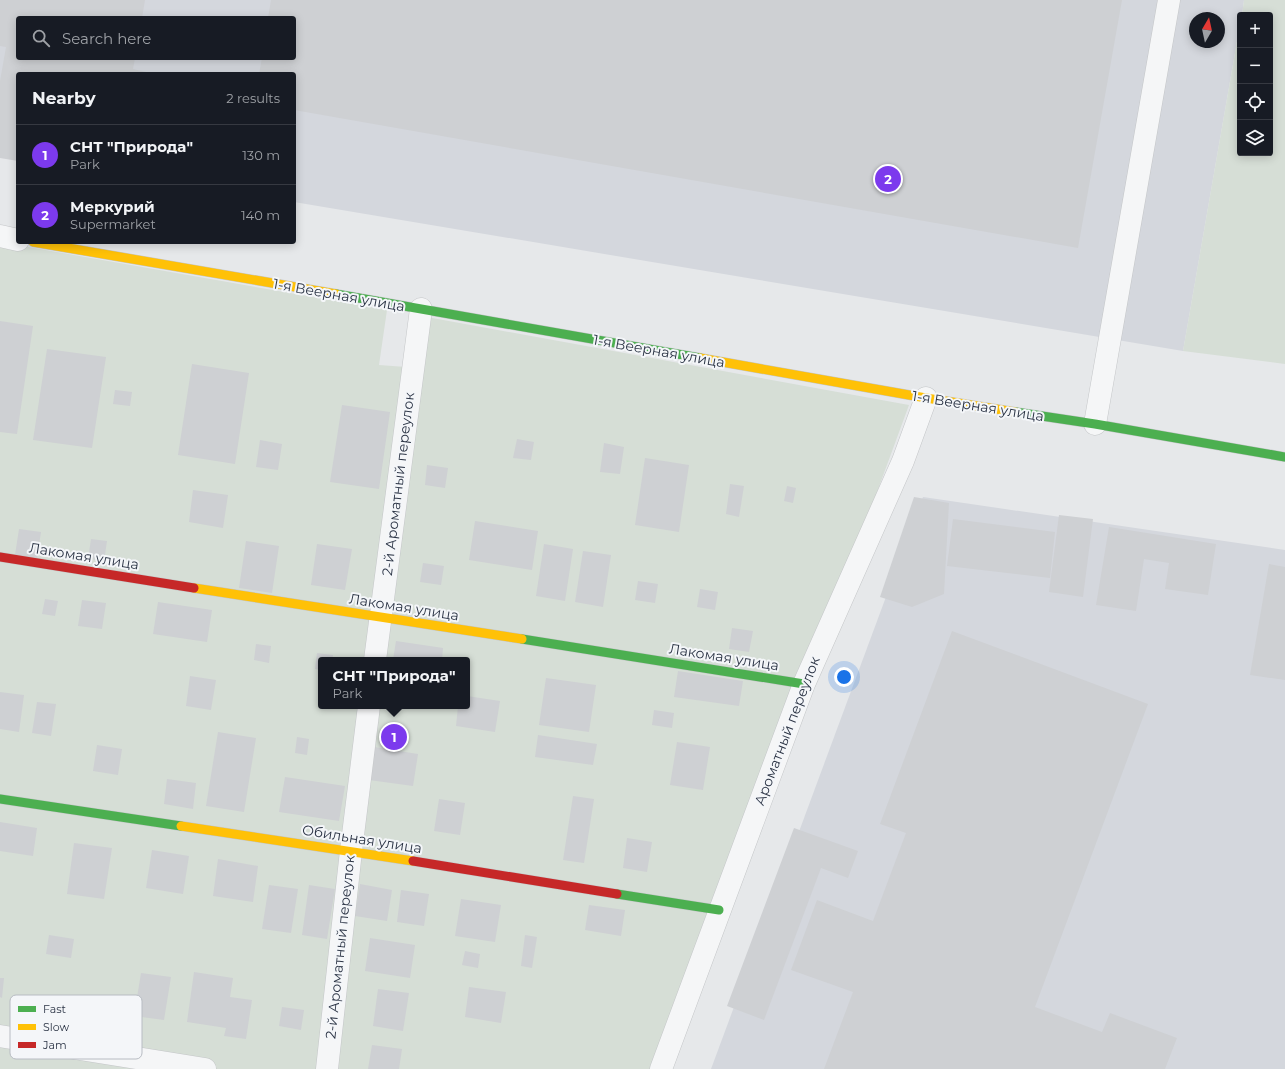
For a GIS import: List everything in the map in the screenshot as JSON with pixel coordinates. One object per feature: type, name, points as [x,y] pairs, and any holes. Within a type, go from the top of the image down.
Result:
[{"type":"street","points":[[1095,424],[1169,0]]},
{"type":"street","points":[[0,236],[16,240]]},
{"type":"street","name":"1-я Веерная улица","points":[[44,244],[421,308],[926,398],[1095,424],[1285,457]]},
{"type":"street","name":"2-й Ароматный переулок","points":[[375,657],[421,308]]},
{"type":"street","name":"Ароматный переулок","points":[[661,1069],[804,684],[902,461],[926,398]]},
{"type":"street","name":"Лакомая улица","points":[[0,557],[804,684]]},
{"type":"street","name":"2-й Ароматный переулок","points":[[327,1069],[369,709]]},
{"type":"street","name":"Обильная улица","points":[[0,799],[351,851],[719,910]]},
{"type":"street","points":[[0,1036],[10,1038]]},
{"type":"street","points":[[142,1059],[205,1069]]},
{"type":"shaded area","points":[[0,0],[1244,0],[1242,12],[1237,12],[1237,41],[1183,351],[296,202],[296,72],[16,72],[16,83],[0,153]]},
{"type":"shaded area","points":[[1244,0],[1285,0],[1285,364],[1183,351],[1237,41],[1237,156],[1273,156],[1273,12],[1242,12]]},
{"type":"shaded area","points":[[0,242],[387,310],[379,365],[406,367],[416,315],[909,405],[665,1069],[0,1069]]},
{"type":"shaded area","points":[[923,497],[1285,550],[1285,1069],[711,1069]]},
{"type":"building","points":[[0,0],[145,0],[142,16],[16,16],[16,60],[135,60],[133,69],[146,72],[16,72],[16,161],[0,158],[0,81],[6,47],[0,46]]},
{"type":"building","points":[[271,0],[1122,0],[1078,248],[296,110],[296,72],[259,72],[262,60],[296,60],[296,16],[268,16]]},
{"type":"building","points":[[0,321],[33,326],[17,434],[0,432]]},
{"type":"building","points":[[47,349],[106,357],[92,448],[33,440]]},
{"type":"building","points":[[192,364],[249,373],[235,464],[178,455]]},
{"type":"building","points":[[115,390],[132,392],[130,406],[113,404]]},
{"type":"building","points":[[342,405],[390,412],[379,489],[330,482]]},
{"type":"building","points":[[517,439],[534,442],[531,460],[513,458]]},
{"type":"building","points":[[260,440],[282,444],[278,470],[256,467]]},
{"type":"building","points":[[604,443],[624,447],[620,474],[600,472]]},
{"type":"building","points":[[645,458],[689,465],[679,532],[635,525]]},
{"type":"building","points":[[427,465],[448,468],[445,488],[425,485]]},
{"type":"building","points":[[730,484],[744,486],[739,517],[726,514]]},
{"type":"building","points":[[787,486],[796,488],[793,503],[784,501]]},
{"type":"building","points":[[193,490],[228,495],[223,528],[189,522]]},
{"type":"building","points":[[914,497],[949,503],[944,594],[912,607],[880,597]]},
{"type":"building","points":[[1059,515],[1093,519],[1083,597],[1049,592]]},
{"type":"building","points":[[953,519],[1055,532],[1050,578],[947,566]]},
{"type":"building","points":[[475,521],[538,531],[532,570],[469,560]]},
{"type":"building","points":[[1109,527],[1216,544],[1208,595],[1165,589],[1169,563],[1144,559],[1136,611],[1096,605]]},
{"type":"building","points":[[19,529],[41,532],[37,558],[15,555]]},
{"type":"building","points":[[91,539],[107,541],[104,561],[88,559]]},
{"type":"building","points":[[246,541],[279,546],[272,593],[239,588]]},
{"type":"building","points":[[317,544],[352,549],[345,590],[311,585]]},
{"type":"building","points":[[544,544],[573,549],[565,601],[536,596]]},
{"type":"building","points":[[583,551],[611,555],[603,607],[575,602]]},
{"type":"building","points":[[423,563],[444,566],[441,585],[420,582]]},
{"type":"building","points":[[1269,564],[1285,567],[1285,680],[1250,675]]},
{"type":"building","points":[[638,581],[658,584],[655,603],[635,600]]},
{"type":"building","points":[[700,589],[718,592],[715,610],[697,607]]},
{"type":"building","points":[[45,599],[58,601],[55,616],[42,614]]},
{"type":"building","points":[[82,600],[106,603],[102,629],[78,626]]},
{"type":"building","points":[[158,602],[212,610],[207,642],[153,634]]},
{"type":"building","points":[[732,628],[753,631],[749,652],[729,649]]},
{"type":"building","points":[[952,631],[1148,704],[1035,1007],[1102,1032],[1110,1013],[1177,1038],[1165,1069],[824,1069],[853,992],[791,970],[817,900],[873,921],[906,833],[880,824]]},
{"type":"building","points":[[396,641],[443,648],[442,657],[393,657]]},
{"type":"building","points":[[256,644],[271,646],[269,663],[254,660]]},
{"type":"building","points":[[317,653],[333,655],[333,657],[318,657],[318,670],[315,669]]},
{"type":"building","points":[[678,671],[743,681],[739,706],[674,697]]},
{"type":"building","points":[[190,676],[216,680],[211,710],[186,706]]},
{"type":"building","points":[[546,678],[596,685],[589,732],[539,725]]},
{"type":"building","points":[[0,692],[24,695],[19,732],[0,729]]},
{"type":"building","points":[[470,696],[500,701],[495,732],[456,726],[458,709],[470,709]]},
{"type":"building","points":[[37,702],[56,704],[51,736],[32,733]]},
{"type":"building","points":[[654,710],[674,713],[672,728],[652,725]]},
{"type":"building","points":[[218,732],[256,738],[244,812],[206,806]]},
{"type":"building","points":[[538,735],[597,744],[593,765],[535,757]]},
{"type":"building","points":[[297,737],[309,739],[307,755],[295,753]]},
{"type":"building","points":[[677,742],[710,747],[703,790],[670,785]]},
{"type":"building","points":[[97,745],[122,749],[118,775],[93,771]]},
{"type":"building","points":[[374,747],[418,754],[413,786],[369,780]]},
{"type":"building","points":[[285,777],[345,786],[339,821],[279,812]]},
{"type":"building","points":[[167,779],[196,783],[193,809],[164,804]]},
{"type":"building","points":[[573,796],[594,799],[584,863],[563,860]]},
{"type":"building","points":[[439,799],[465,803],[460,835],[434,831]]},
{"type":"building","points":[[0,822],[37,828],[33,856],[0,851]]},
{"type":"building","points":[[794,828],[858,851],[848,878],[821,868],[764,1020],[727,1006]]},
{"type":"building","points":[[627,838],[652,842],[647,872],[623,868]]},
{"type":"building","points":[[74,843],[112,848],[104,899],[67,894]]},
{"type":"building","points":[[152,850],[189,856],[183,894],[146,888]]},
{"type":"building","points":[[218,859],[258,866],[253,902],[213,896]]},
{"type":"building","points":[[360,884],[392,890],[387,921],[355,916]]},
{"type":"building","points":[[269,885],[298,889],[291,933],[262,929]]},
{"type":"building","points":[[309,885],[335,889],[327,939],[302,935]]},
{"type":"building","points":[[401,890],[429,894],[424,926],[397,922]]},
{"type":"building","points":[[461,899],[501,905],[495,942],[455,936]]},
{"type":"building","points":[[589,905],[625,910],[621,936],[585,930]]},
{"type":"building","points":[[49,935],[74,939],[71,958],[46,954]]},
{"type":"building","points":[[525,935],[537,937],[532,968],[521,966]]},
{"type":"building","points":[[370,938],[415,945],[410,978],[365,971]]},
{"type":"building","points":[[465,951],[480,954],[478,968],[462,965]]},
{"type":"building","points":[[194,972],[233,978],[230,997],[252,1000],[246,1039],[224,1036],[226,1028],[187,1022]]},
{"type":"building","points":[[141,973],[171,977],[164,1020],[142,1017],[142,995],[137,995]]},
{"type":"building","points":[[0,978],[4,978],[2,998],[0,997]]},
{"type":"building","points":[[469,987],[506,992],[501,1023],[465,1017]]},
{"type":"building","points":[[378,989],[409,993],[403,1031],[373,1026]]},
{"type":"building","points":[[282,1007],[304,1010],[301,1030],[279,1026]]},
{"type":"building","points":[[372,1045],[402,1049],[399,1069],[368,1069]]},
{"type":"traffic: fast","points":[[336,294],[700,358]]},
{"type":"traffic: fast","points":[[1015,412],[1095,424],[1285,457]]},
{"type":"traffic: fast","points":[[522,639],[804,684]]},
{"type":"traffic: fast","points":[[0,799],[181,826]]},
{"type":"traffic: fast","points":[[617,894],[719,910]]},
{"type":"traffic: slow","points":[[45,244],[336,294]]},
{"type":"traffic: slow","points":[[700,358],[926,398],[1015,412]]},
{"type":"traffic: slow","points":[[194,588],[522,639]]},
{"type":"traffic: slow","points":[[181,826],[413,861]]},
{"type":"traffic: jam","points":[[0,557],[194,588]]},
{"type":"traffic: jam","points":[[413,861],[617,894]]},
{"type":"place","name":"Меркурий","points":[[888,179]]},
{"type":"place","name":"СНТ \"Природа\"","points":[[394,737]]}]
